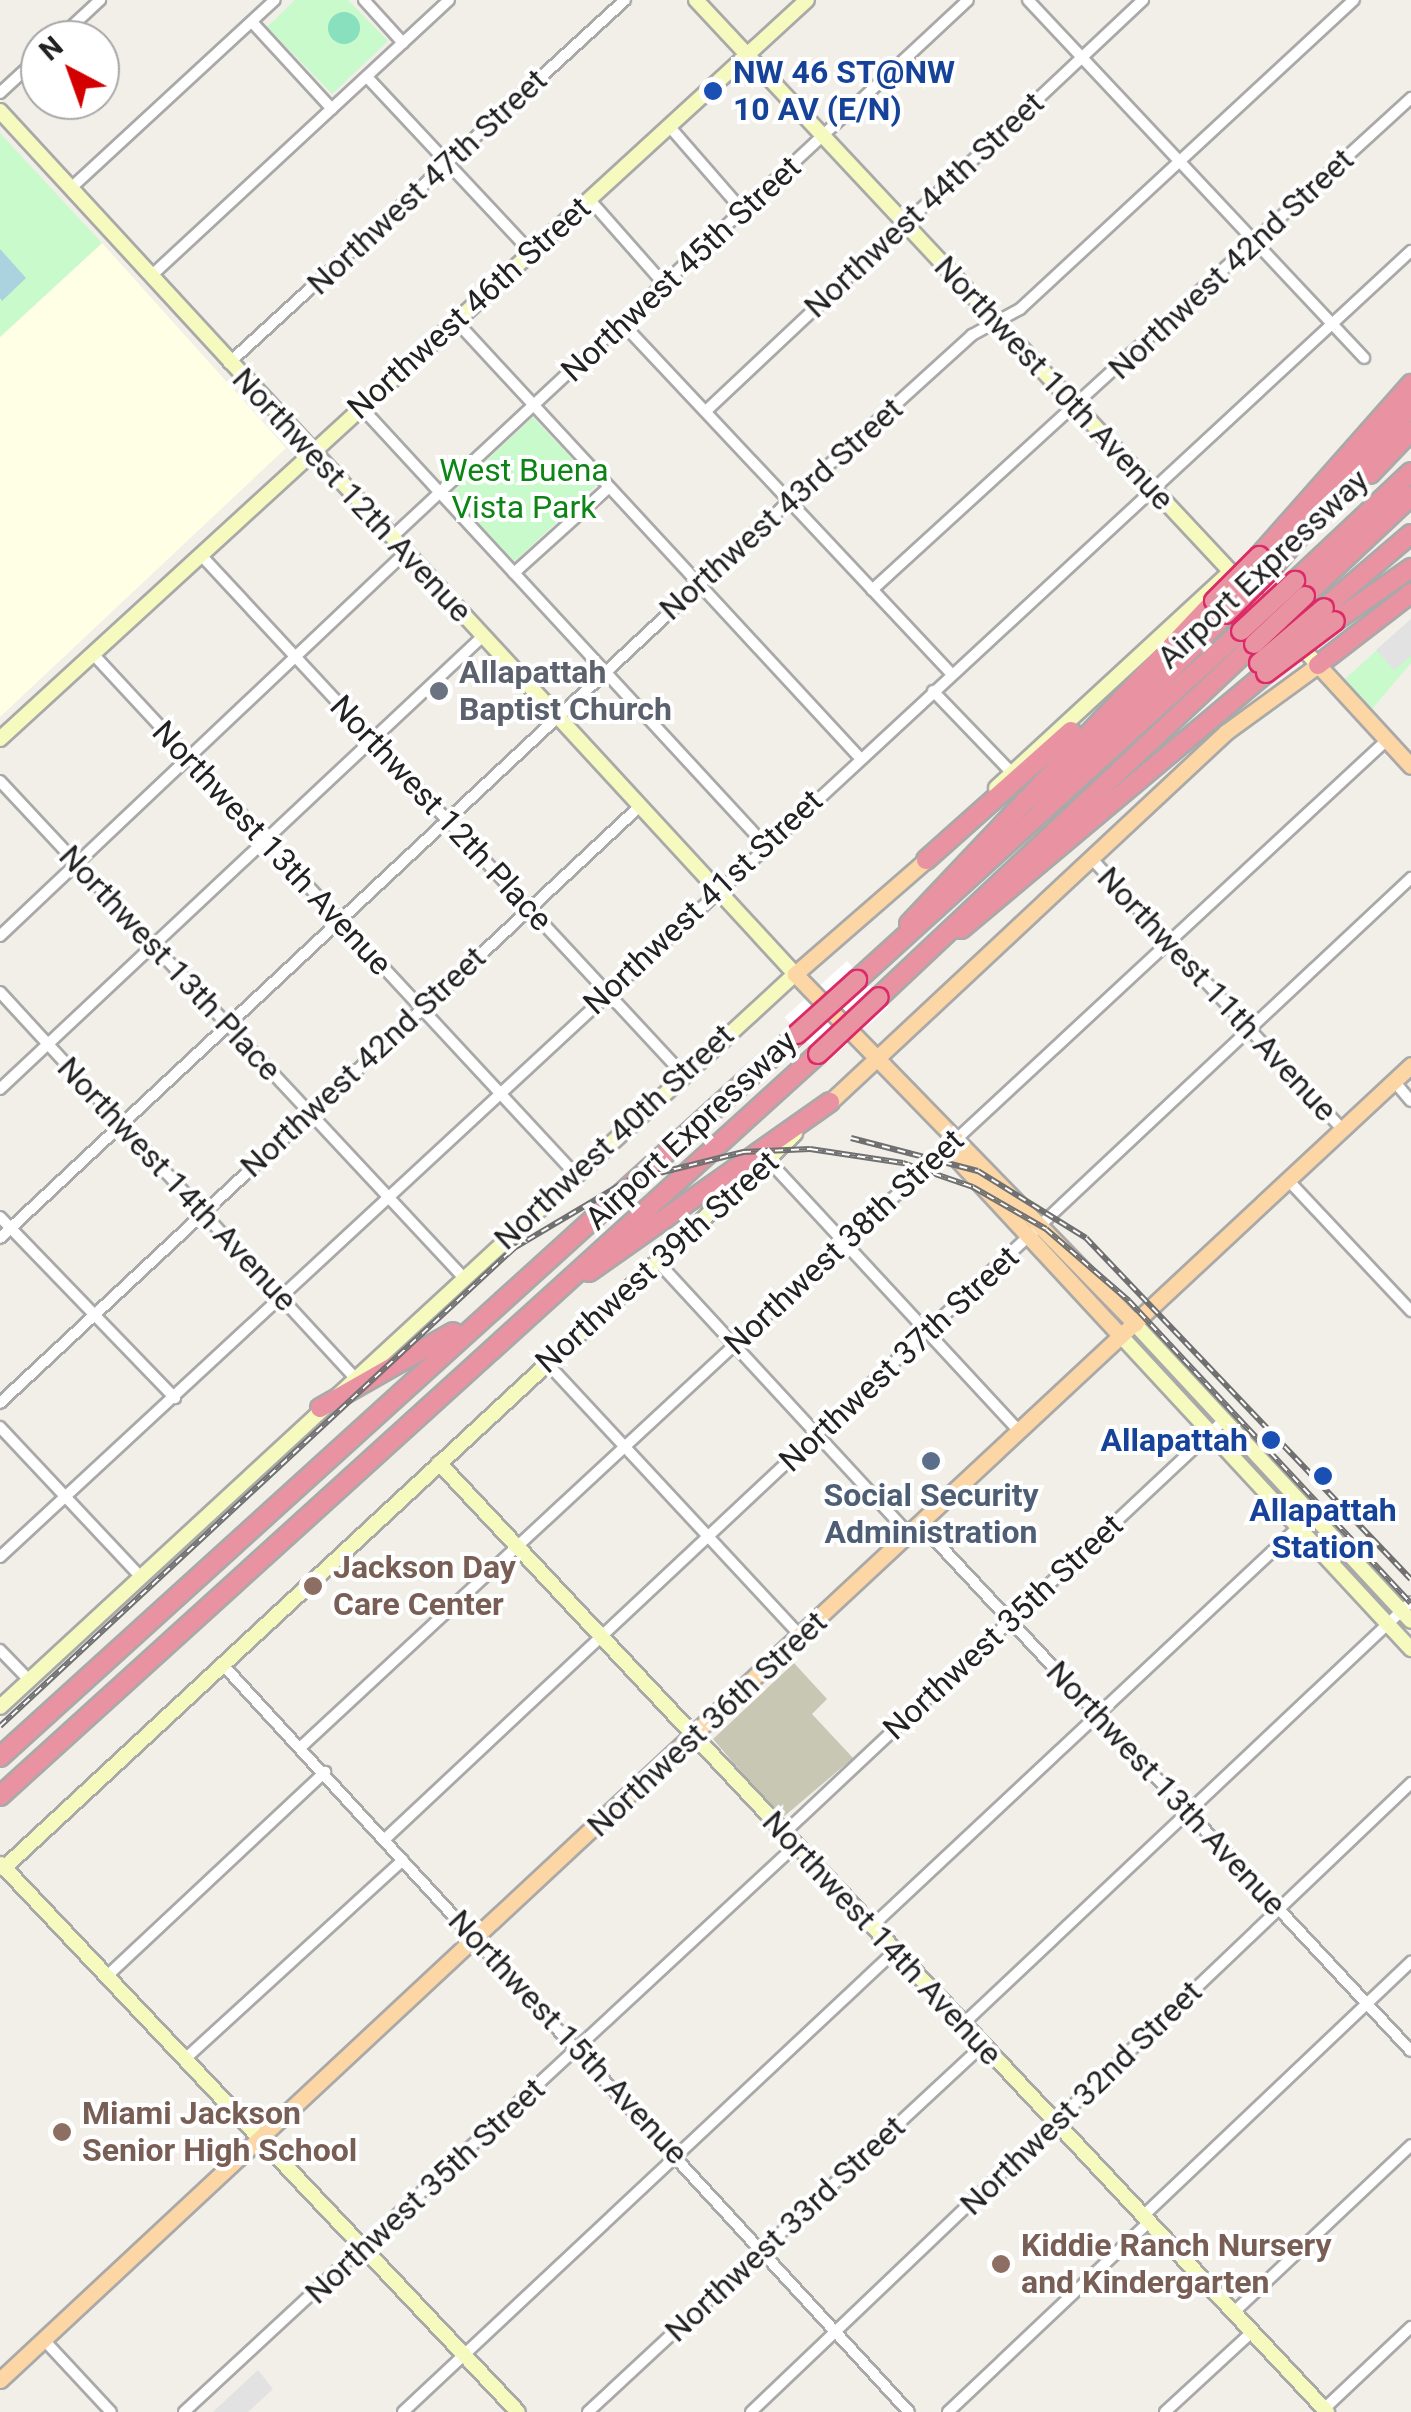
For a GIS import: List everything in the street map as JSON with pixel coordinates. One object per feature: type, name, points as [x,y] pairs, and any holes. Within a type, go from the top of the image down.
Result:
[{"type":"highway","points":[[1265,562],[1411,384]]},
{"type":"highway","points":[[966,876],[1411,407]]},
{"type":"highway","points":[[1265,562],[1411,432]]},
{"type":"highway","name":"Airport Expressway","points":[[1300,589],[1411,472]]},
{"type":"highway","name":"Airport Expressway","points":[[0,1796],[880,997],[1248,637],[1411,496]]},
{"type":"highway","points":[[910,969],[1205,725],[1263,668],[1330,614],[1409,536]]},
{"type":"highway","points":[[1330,614],[1384,585],[1411,564]]},
{"type":"highway","points":[[1318,665],[1411,593]]},
{"type":"highway","points":[[926,860],[1184,632],[1220,608]]},
{"type":"highway","points":[[900,941],[921,902],[1184,632]]},
{"type":"highway","name":"Airport Expressway","points":[[0,1757],[900,941],[966,876],[1248,637]]},
{"type":"highway","points":[[570,1281],[667,1224],[830,1102]]},
{"type":"highway","points":[[320,1408],[514,1288]]},
{"type":"main road","name":"Northwest 10th Avenue","points":[[696,0],[1411,766]]},
{"type":"main road","name":"Northwest 46th Street","points":[[0,739],[807,0]]},
{"type":"main road","name":"Northwest 12th Avenue","points":[[0,111],[311,452],[952,1141],[957,1159],[1135,1324],[1310,1516],[1408,1611]]},
{"type":"main road","name":"Northwest 40th Street","points":[[0,1707],[682,1073],[926,860],[1011,772],[1230,572]]},
{"type":"main road","name":"Northwest 39th Street","points":[[2,1866],[1226,732],[1318,665]]},
{"type":"main road","name":"Northwest 36th Street","points":[[0,2380],[1411,1066]]},
{"type":"main road","name":"Northwest 12th Avenue","points":[[1034,1231],[1209,1434],[1411,1648]]},
{"type":"main road","name":"Northwest 14th Avenue","points":[[439,1463],[1325,2410]]},
{"type":"main road","points":[[2,1866],[518,2412]]},
{"type":"street","points":[[78,20],[100,0]]},
{"type":"street","points":[[71,188],[275,0]]},
{"type":"street","points":[[364,0],[402,43]]},
{"type":"street","points":[[151,276],[449,0]]},
{"type":"street","name":"Northwest 47th Street","points":[[229,363],[625,0]]},
{"type":"street","name":"Northwest 45th Street","points":[[392,537],[968,0]]},
{"type":"street","points":[[1028,0],[1364,358]]},
{"type":"street","name":"Northwest 44th Street","points":[[706,412],[1143,0]]},
{"type":"street","name":"Northwest 43rd Street","points":[[0,1238],[789,501],[1180,163],[1354,0]]},
{"type":"street","points":[[252,22],[332,109]]},
{"type":"street","points":[[0,93],[20,74]]},
{"type":"street","points":[[366,77],[531,252]]},
{"type":"street","name":"Northwest 42nd Street","points":[[872,590],[1411,98]]},
{"type":"street","points":[[668,126],[743,211]]},
{"type":"street","points":[[589,199],[664,284]]},
{"type":"street","name":"Northwest 41st Street","points":[[0,1558],[607,990],[1411,251]]},
{"type":"street","points":[[456,321],[860,758]]},
{"type":"street","points":[[622,323],[952,674]]},
{"type":"street","points":[[361,407],[766,844]]},
{"type":"street","points":[[514,574],[608,488]]},
{"type":"street","points":[[0,936],[406,552]]},
{"type":"street","name":"Northwest 12th Place","points":[[200,554],[682,1073]]},
{"type":"street","points":[[0,1088],[483,636]]},
{"type":"street","name":"Northwest 13th Avenue","points":[[92,654],[575,1174]]},
{"type":"street","points":[[932,691],[1011,772]]},
{"type":"street","name":"Northwest 38th Street","points":[[302,1746],[841,1241],[1386,740]]},
{"type":"street","name":"Northwest 13th Place","points":[[0,782],[463,1276]]},
{"type":"street","name":"Northwest 42nd Street","points":[[0,1403],[640,806]]},
{"type":"street","name":"Northwest 11th Avenue","points":[[1092,859],[1342,1129]]},
{"type":"street","name":"Northwest 37th Street","points":[[385,1839],[1411,878]]},
{"type":"street","name":"Northwest 14th Avenue","points":[[0,992],[354,1377]]},
{"type":"street","points":[[1394,1081],[1411,1101]]},
{"type":"street","points":[[768,1160],[1019,1432]]},
{"type":"street","points":[[1288,1180],[1411,1311]]},
{"type":"street","points":[[0,1217],[175,1398]]},
{"type":"street","name":"Northwest 13th Avenue","points":[[656,1260],[818,1436],[1009,1620],[1411,2052]]},
{"type":"street","points":[[546,1362],[801,1636]]},
{"type":"street","name":"Northwest 35th Street","points":[[784,1833],[1223,1422]]},
{"type":"street","points":[[0,1427],[138,1575]]},
{"type":"street","points":[[872,1926],[1310,1516]]},
{"type":"street","points":[[963,2024],[1387,1623],[1408,1611]]},
{"type":"street","points":[[0,1650],[29,1680]]},
{"type":"street","name":"Northwest 15th Avenue","points":[[223,1665],[302,1746],[909,2412]]},
{"type":"street","points":[[106,1976],[325,1772]]},
{"type":"street","name":"Northwest 32nd Street","points":[[751,2412],[1411,1783]]},
{"type":"street","name":"Northwest 35th Street","points":[[184,2412],[796,1846]]},
{"type":"street","points":[[185,2058],[402,1860]]},
{"type":"street","points":[[403,2412],[894,1952]]},
{"type":"street","points":[[948,2412],[1411,1962]]},
{"type":"street","name":"Northwest 33rd Street","points":[[588,2412],[982,2046]]},
{"type":"street","points":[[1234,2312],[1411,2146]]},
{"type":"street","points":[[1325,2410],[1411,2327]]},
{"type":"street","points":[[1165,2412],[1252,2332]]},
{"type":"street","points":[[44,2340],[112,2412]]},
{"type":"shaded area","points":[[102,243],[286,448],[0,717],[0,337]]},
{"type":"shaded area","points":[[1411,619],[1411,656],[1394,670],[1376,650]]},
{"type":"shaded area","points":[[794,1663],[827,1699],[812,1714],[853,1758],[781,1819],[713,1739]]},
{"type":"shaded area","points":[[258,2370],[273,2389],[248,2412],[213,2412]]},
{"type":"green space","points":[[295,0],[348,0],[388,41],[332,94],[267,27]]},
{"type":"green space","points":[[344,12],[355,17],[360,28],[355,39],[344,44],[333,39],[328,28],[333,17]]},
{"type":"green space","points":[[0,133],[102,243],[0,337]]},
{"type":"green space","name":"West Buena Vista Park","points":[[533,417],[596,485],[515,561],[451,493]]},
{"type":"green space","points":[[1411,619],[1411,663],[1371,710],[1345,679]]},
{"type":"water","points":[[0,249],[26,278],[2,301],[0,298]]},
{"type":"pier","points":[[847,961],[888,1007],[826,1063],[785,1017]]},
{"type":"railway","points":[[851,1138],[978,1171],[1086,1238],[1411,1579]]},
{"type":"railway","points":[[0,1726],[514,1248],[627,1181],[743,1152],[810,1149],[903,1163],[973,1187],[1046,1229],[1129,1301],[1411,1603]]},
{"type":"place","name":"NW 46 ST@NW 10 AV (E/N)","points":[[713,91]]},
{"type":"place","name":"Allapattah Baptist Church","points":[[439,691]]},
{"type":"place","name":"Allapattah","points":[[1271,1440]]},
{"type":"place","name":"Social Security Administration","points":[[931,1461]]},
{"type":"place","name":"Allapattah Station","points":[[1323,1476]]},
{"type":"place","name":"Jackson Day Care Center","points":[[313,1586]]},
{"type":"place","name":"Miami Jackson Senior High School","points":[[62,2132]]},
{"type":"place","name":"Kiddie Ranch Nursery and Kindergarten","points":[[1001,2264]]}]
